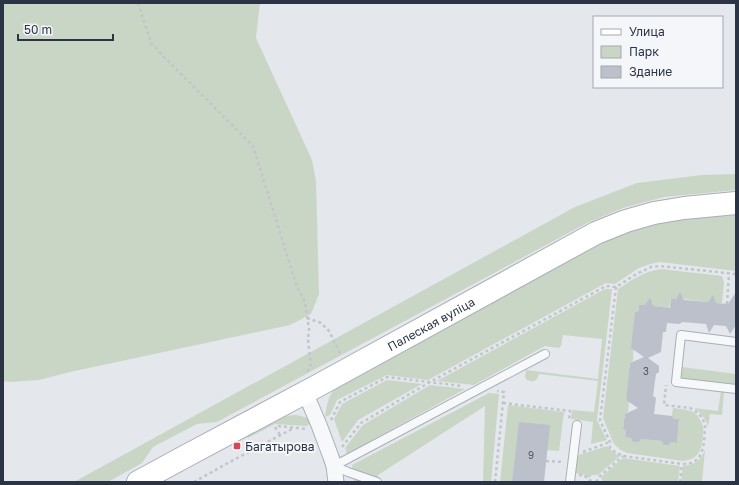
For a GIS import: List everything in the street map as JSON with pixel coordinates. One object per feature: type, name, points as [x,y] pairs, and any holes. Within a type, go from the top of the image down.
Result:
[{"type":"main road","name":"Палеская вуліца","points":[[138,482],[186,456],[305,384],[596,233],[626,221],[654,213],[684,208],[736,203]]},
{"type":"street","points":[[305,384],[334,466],[336,482]]},
{"type":"lane","points":[[736,342],[681,335],[676,382],[736,389]]},
{"type":"lane","points":[[334,466],[545,354]]},
{"type":"lane","points":[[570,482],[577,425]]},
{"type":"lane","points":[[334,466],[377,482]]},
{"type":"path","points":[[138,3],[151,42],[161,54],[253,146],[297,287],[305,302],[308,318],[308,340],[311,364],[305,384]]},
{"type":"path","points":[[341,447],[361,423],[430,382],[606,286],[616,287],[638,273],[651,267],[660,266],[736,274]]},
{"type":"path","points":[[727,304],[729,274]]},
{"type":"path","points":[[616,287],[600,420],[610,442],[610,448],[615,452],[623,456],[682,464],[695,460],[701,455],[705,426],[703,420],[694,410],[690,408],[664,405],[666,383]]},
{"type":"path","points":[[308,318],[321,323],[329,331],[342,356]]},
{"type":"path","points":[[332,419],[340,402],[387,377],[504,392],[496,482]]},
{"type":"path","points":[[503,403],[570,411]]},
{"type":"path","points":[[280,435],[275,426],[309,430]]},
{"type":"path","points":[[194,482],[294,428]]},
{"type":"path","points":[[578,454],[610,442]]},
{"type":"path","points":[[584,476],[595,482],[623,456]]},
{"type":"path","points":[[226,458],[228,463]]},
{"type":"path","points":[[546,460],[564,462]]},
{"type":"path","points":[[680,482],[682,464]]},
{"type":"green space","points":[[3,3],[260,3],[256,38],[312,160],[316,181],[319,294],[311,314],[290,325],[39,380],[3,381]]},
{"type":"green space","points":[[736,174],[736,190],[664,197],[623,208],[587,223],[217,422],[197,424],[153,447],[142,463],[108,482],[74,482],[575,207],[637,183],[702,175]]},
{"type":"green space","points":[[736,215],[736,271],[660,262],[650,264],[639,268],[615,284],[606,283],[428,380],[387,375],[337,400],[330,415],[325,417],[329,398],[339,383],[583,251],[623,234],[654,224],[700,217]]},
{"type":"green space","points":[[661,269],[722,276],[724,283],[722,303],[716,303],[714,300],[710,299],[708,302],[684,299],[682,296],[678,296],[676,299],[671,298],[669,308],[653,306],[652,303],[639,305],[639,311],[635,312],[633,361],[630,363],[629,367],[632,369],[632,372],[629,374],[628,378],[631,380],[631,384],[628,385],[627,389],[630,391],[630,395],[626,396],[626,400],[629,402],[628,412],[625,414],[624,418],[627,420],[626,423],[623,425],[623,429],[626,431],[625,437],[631,438],[633,442],[638,442],[641,439],[662,441],[663,445],[669,445],[671,442],[677,443],[679,420],[674,419],[672,416],[673,408],[693,412],[701,421],[703,429],[702,444],[696,456],[683,461],[627,453],[621,450],[613,442],[603,418],[618,289],[643,274]]},
{"type":"green space","points":[[605,289],[612,289],[597,420],[607,440],[591,444],[593,422],[571,419],[572,410],[594,412],[598,381],[539,374],[536,380],[533,381],[527,380],[525,377],[526,370],[598,379],[602,339],[563,335],[561,346],[559,348],[545,346],[474,385],[437,381]]},
{"type":"green space","points":[[682,367],[736,374],[736,385],[681,379]]},
{"type":"green space","points":[[387,380],[422,384],[358,420],[342,442],[334,419],[342,404]]},
{"type":"green space","points":[[430,385],[465,389],[347,454],[345,448],[363,425]]},
{"type":"green space","points":[[721,391],[724,391],[722,415],[710,414],[708,427],[703,416],[694,408],[718,411]]},
{"type":"green space","points":[[489,393],[499,394],[491,482],[483,482],[485,406],[378,475],[378,482],[354,482],[352,465]]},
{"type":"green space","points":[[508,405],[564,412],[559,451],[547,450],[512,482],[500,482]]},
{"type":"green space","points":[[296,415],[310,419],[312,423],[306,426],[275,424],[248,438],[247,436],[279,418]]},
{"type":"green space","points":[[607,446],[614,453],[620,456],[598,475],[592,475],[589,478],[585,475],[575,473],[576,458],[579,455]]},
{"type":"green space","points":[[705,450],[702,482],[681,482],[683,466],[697,461]]},
{"type":"green space","points":[[623,458],[680,466],[678,482],[603,482],[601,477]]},
{"type":"building","points":[[680,292],[684,300],[708,302],[713,295],[716,303],[728,304],[736,292],[736,325],[730,334],[726,326],[714,325],[709,333],[706,324],[682,322],[680,324],[667,323],[666,332],[663,332],[661,352],[648,358],[659,366],[659,372],[656,374],[653,396],[656,398],[654,414],[672,416],[674,419],[679,419],[677,443],[671,442],[669,445],[663,445],[662,441],[641,439],[639,442],[633,442],[631,438],[625,437],[626,431],[623,429],[625,414],[638,408],[626,400],[630,363],[644,357],[631,348],[635,312],[639,311],[639,305],[645,305],[650,298],[653,306],[670,308],[671,298],[676,299]]},
{"type":"building","points":[[519,422],[550,425],[544,482],[512,482]]},
{"type":"place","name":"Багатырова","points":[[237,446]]}]
